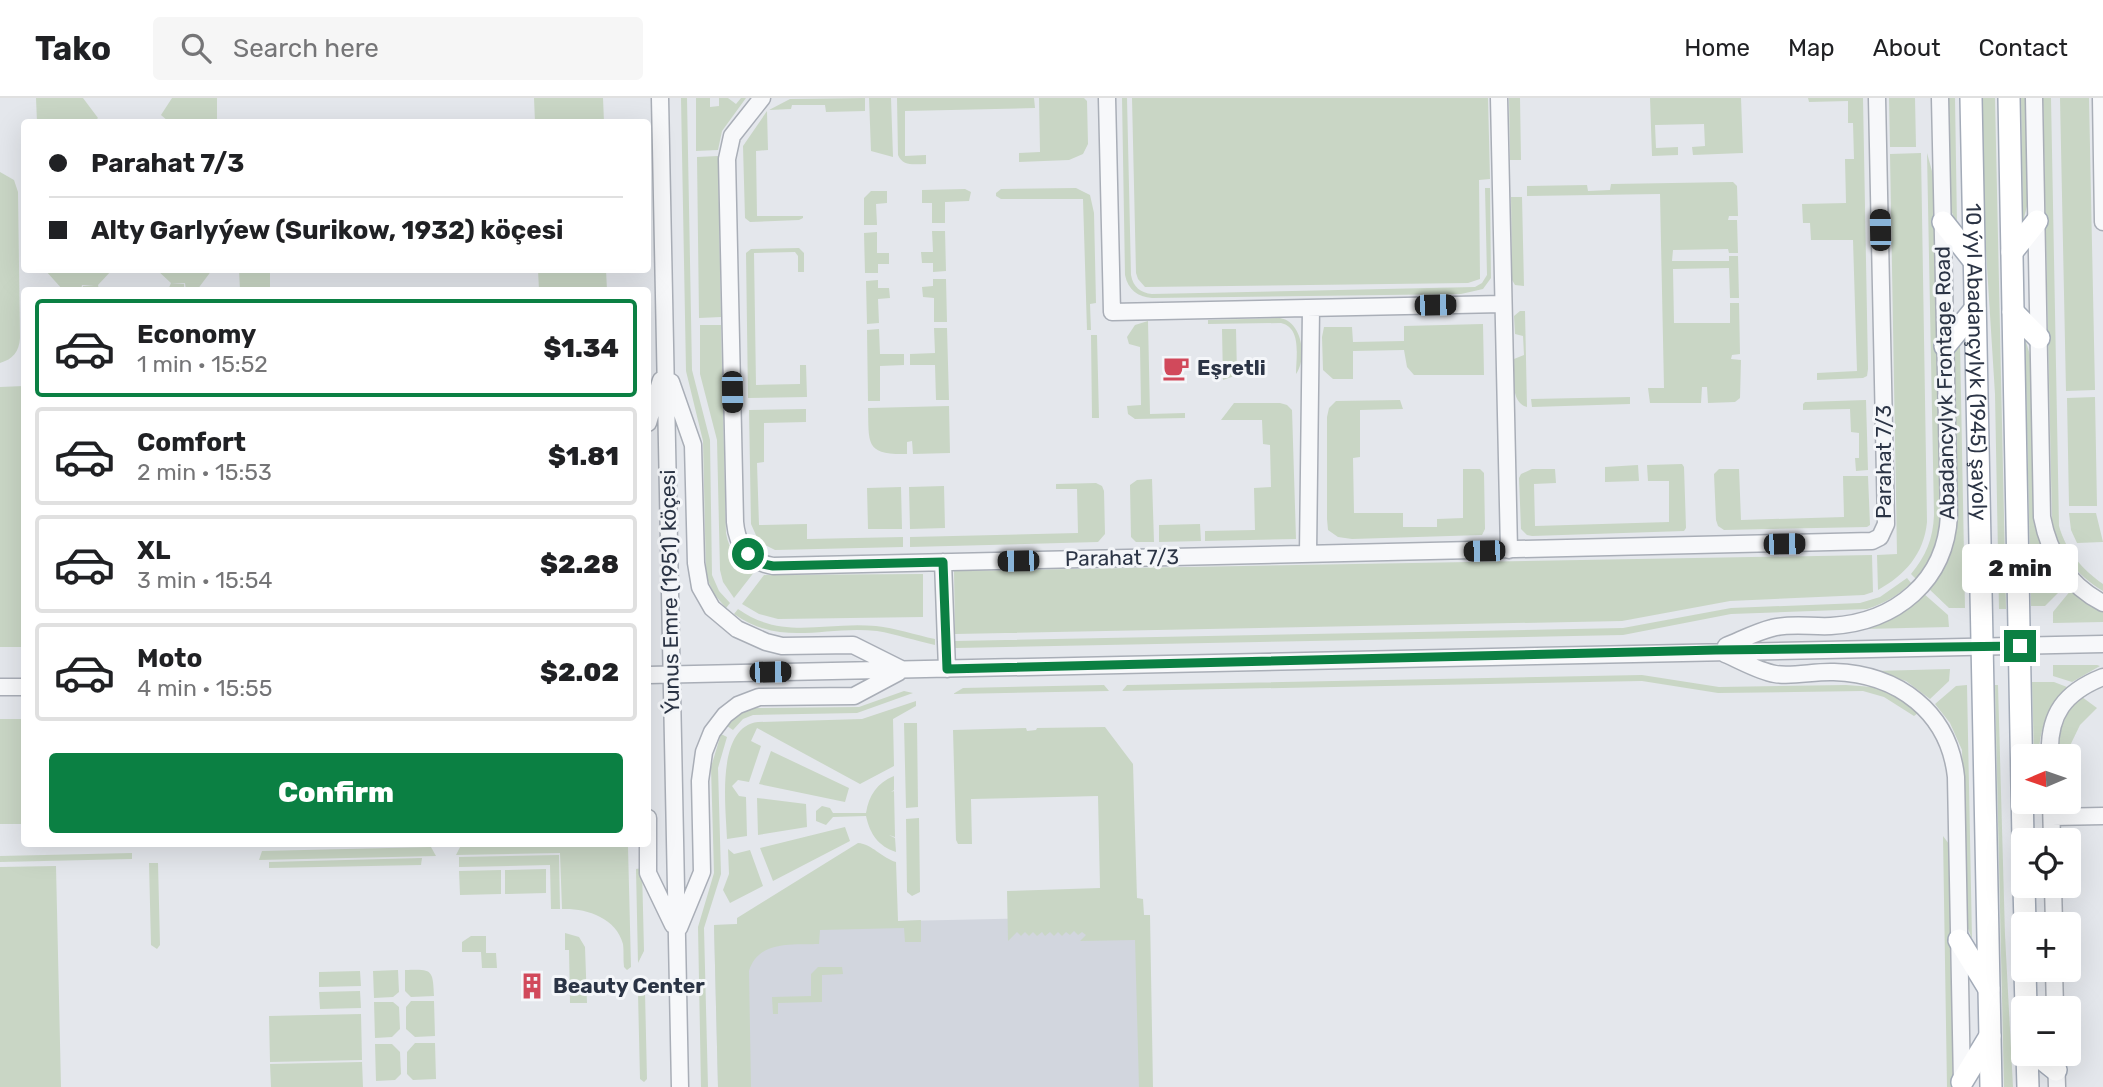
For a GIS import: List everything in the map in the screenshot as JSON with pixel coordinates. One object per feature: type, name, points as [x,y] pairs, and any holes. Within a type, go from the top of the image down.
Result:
[{"type":"main road","name":"10 ýyl Abadançylyk (1945) şaýoly","points":[[1971,98],[1991,1087]]},
{"type":"main road","name":"10 ýyl Abadançylyk (1945) şaýoly","points":[[2009,98],[2023,828]]},
{"type":"main road","points":[[2012,252],[2037,221]]},
{"type":"main road","points":[[1943,222],[1974,261]]},
{"type":"main road","points":[[1945,346],[1975,309]]},
{"type":"main road","points":[[2013,312],[2039,338]]},
{"type":"main road","points":[[1959,940],[1989,989]]},
{"type":"main road","points":[[1962,1085],[1990,1037]]},
{"type":"main road","points":[[2027,1066],[2028,1087]]},
{"type":"street","name":"Ýunus Emre (1951) köçesi","points":[[660,98],[680,1087]]},
{"type":"street","name":"Parahat 7/3","points":[[762,98],[732,136],[727,159],[734,522],[742,548],[754,560],[773,566],[1866,543],[1880,537],[1886,524],[1877,98]]},
{"type":"street","points":[[1107,98],[1112,312],[1503,304]]},
{"type":"street","points":[[1499,98],[1509,550]]},
{"type":"street","name":"Abadancylyk Frontage Road","points":[[1716,650],[1774,627],[1833,625],[1870,618],[1905,600],[1932,574],[1941,557],[1948,527],[1940,98]]},
{"type":"street","points":[[2034,98],[2042,517],[2045,531],[2061,567],[2078,586],[2103,603]]},
{"type":"street","points":[[2101,98],[2103,222]]},
{"type":"street","points":[[1308,554],[1311,308]]},
{"type":"street","points":[[651,413],[665,368]]},
{"type":"street","points":[[665,368],[694,445],[696,563],[700,587],[712,608],[737,629],[766,642],[782,646],[853,645],[903,670]]},
{"type":"street","points":[[943,562],[947,669]]},
{"type":"street","points":[[651,675],[1716,650],[2103,644]]},
{"type":"street","points":[[1716,650],[1775,674],[1834,672],[1862,676],[1902,690],[1932,715],[1946,735],[1954,759],[1962,1085]]},
{"type":"street","points":[[677,933],[702,872],[702,765],[708,741],[725,715],[738,705],[759,697],[854,695],[903,670]]},
{"type":"street","points":[[2050,744],[2051,730],[2060,708],[2077,690],[2103,677]]},
{"type":"street","points":[[0,687],[21,687]]},
{"type":"street","points":[[2081,813],[2103,816]]},
{"type":"street","points":[[649,847],[649,873],[677,933]]},
{"type":"shaded area","points":[[1137,916],[1141,1087],[718,1087],[714,925]]},
{"type":"green space","points":[[36,98],[83,98],[98,118],[97,119],[37,119]]},
{"type":"green space","points":[[172,98],[217,98],[217,119],[166,119],[161,115]]},
{"type":"green space","points":[[534,98],[603,98],[604,119],[535,119]]},
{"type":"green space","points":[[681,98],[687,98],[692,370],[710,440],[712,575],[719,591],[730,603],[726,608],[714,594],[706,576],[703,441],[686,371]]},
{"type":"green space","points":[[696,98],[710,98],[710,107],[719,106],[719,98],[728,98],[736,104],[741,98],[746,98],[722,131],[718,150],[696,151]]},
{"type":"green space","points":[[865,98],[865,111],[826,112],[825,105],[792,105],[791,109],[769,110],[790,99]]},
{"type":"green space","points":[[869,98],[891,98],[893,157],[871,151]]},
{"type":"green space","points":[[897,98],[1034,98],[1035,108],[905,111],[905,156],[926,155],[926,164],[914,164],[906,163],[898,155]]},
{"type":"green space","points":[[1039,98],[1084,98],[1087,101],[1088,144],[1083,154],[1069,160],[1019,162],[1019,153],[1040,152]]},
{"type":"green space","points":[[1122,98],[1127,98],[1131,275],[1141,291],[1152,294],[1475,287],[1482,283],[1487,275],[1485,188],[1490,188],[1491,278],[1483,289],[1461,294],[1142,296],[1131,289],[1125,275]]},
{"type":"green space","points":[[1132,98],[1488,98],[1490,179],[1479,180],[1480,279],[1468,283],[1145,287],[1136,273]]},
{"type":"green space","points":[[1509,98],[1520,98],[1521,160],[1510,160]]},
{"type":"green space","points":[[1650,98],[1741,98],[1743,153],[1693,155],[1692,147],[1705,146],[1704,124],[1655,125],[1656,148],[1678,147],[1678,155],[1652,156]]},
{"type":"green space","points":[[1808,98],[1863,98],[1868,369],[1867,376],[1863,378],[1817,380],[1817,373],[1857,371],[1853,240],[1811,240],[1810,223],[1803,223],[1802,204],[1846,203],[1845,159],[1854,159],[1853,123],[1848,123],[1848,101],[1809,102]]},
{"type":"green space","points":[[1889,98],[1915,98],[1916,147],[1890,147]]},
{"type":"green space","points":[[1948,98],[1955,98],[1957,226],[1950,207]]},
{"type":"green space","points":[[1982,98],[1995,98],[2006,609],[1999,609],[1995,394],[1985,235]]},
{"type":"green space","points":[[2021,98],[2026,98],[2028,202],[2023,222]]},
{"type":"green space","points":[[2043,98],[2051,98],[2059,526],[2070,551],[2088,572],[2103,584],[2103,591],[2085,578],[2063,553],[2052,521]]},
{"type":"green space","points":[[2060,98],[2089,98],[2095,390],[2066,391]]},
{"type":"green space","points":[[767,111],[768,150],[756,151],[757,216],[803,216],[799,220],[750,222],[745,218],[743,146]]},
{"type":"green space","points":[[1921,153],[1927,522],[1922,544],[1912,562],[1897,578],[1878,590],[1877,555],[1897,554],[1890,154]]},
{"type":"green space","points":[[1927,153],[1935,182],[1941,515],[1934,550],[1916,579],[1911,574],[1928,547],[1934,515]]},
{"type":"green space","points":[[718,156],[721,317],[699,318],[697,157]]},
{"type":"green space","points":[[0,172],[14,180],[18,192],[20,338],[14,354],[0,363]]},
{"type":"green space","points":[[1733,182],[1737,186],[1738,216],[1729,216],[1728,220],[1737,220],[1738,253],[1729,253],[1728,249],[1673,250],[1672,261],[1729,261],[1729,256],[1738,256],[1739,298],[1730,298],[1729,268],[1673,269],[1674,323],[1730,323],[1730,303],[1739,303],[1740,354],[1732,355],[1731,359],[1741,360],[1740,398],[1735,402],[1708,403],[1707,387],[1702,387],[1701,403],[1650,403],[1648,388],[1664,388],[1660,194],[1527,196],[1527,186],[1587,185],[1588,191],[1610,190],[1611,184]]},
{"type":"green space","points":[[1076,188],[1090,195],[1094,213],[1096,303],[1090,304],[1091,330],[1087,330],[1083,199],[1001,199],[996,196],[1001,189]]},
{"type":"green space","points":[[965,189],[971,192],[969,201],[945,202],[945,223],[932,223],[932,203],[922,203],[922,190]]},
{"type":"green space","points":[[871,191],[887,191],[887,203],[876,204],[877,225],[864,225],[864,198]]},
{"type":"green space","points":[[1511,197],[1522,197],[1524,286],[1515,285],[1512,280]]},
{"type":"green space","points":[[932,231],[945,231],[946,271],[933,272],[933,263],[922,263],[921,252],[933,252]]},
{"type":"green space","points":[[877,232],[877,253],[889,253],[889,264],[878,264],[878,273],[865,273],[864,233]]},
{"type":"green space","points":[[799,248],[804,253],[804,272],[798,272],[798,256],[795,252],[754,253],[756,385],[800,384],[800,365],[806,365],[807,397],[748,398],[746,253],[751,249]]},
{"type":"green space","points":[[48,273],[109,273],[98,287],[60,287]]},
{"type":"green space","points":[[160,273],[210,273],[199,287],[186,287],[185,283],[171,284],[184,284],[184,287],[169,287],[171,283]]},
{"type":"green space","points":[[239,273],[270,273],[270,287],[240,287]]},
{"type":"green space","points":[[538,273],[606,273],[607,287],[539,287]]},
{"type":"green space","points":[[933,279],[946,279],[947,322],[934,322],[934,298],[923,297],[922,287],[933,286]]},
{"type":"green space","points":[[878,280],[878,288],[889,288],[890,298],[878,299],[879,323],[867,324],[866,281]]},
{"type":"green space","points":[[1525,311],[1527,407],[1518,400],[1514,387],[1514,359],[1524,355],[1523,336],[1515,334],[1514,316]]},
{"type":"green space","points":[[1280,318],[1294,326],[1301,342],[1301,359],[1296,374],[1295,337],[1288,326],[1281,323],[1208,324],[1208,320]]},
{"type":"green space","points":[[1148,321],[1150,414],[1185,413],[1185,418],[1135,419],[1128,414],[1127,406],[1141,405],[1140,347],[1129,344],[1127,337],[1135,325]]},
{"type":"green space","points":[[1483,324],[1484,375],[1414,375],[1407,367],[1404,350],[1353,351],[1353,379],[1333,379],[1323,370],[1324,327],[1352,327],[1353,342],[1404,341],[1404,326]]},
{"type":"green space","points":[[700,325],[721,325],[726,533],[736,555],[755,571],[734,598],[723,582],[720,570],[717,440],[700,374]]},
{"type":"green space","points":[[934,328],[947,328],[949,400],[936,400],[935,365],[910,365],[910,354],[935,353]]},
{"type":"green space","points":[[879,329],[880,354],[904,354],[904,365],[880,366],[880,401],[868,401],[867,330]]},
{"type":"green space","points":[[1222,329],[1236,329],[1237,375],[1223,380]]},
{"type":"green space","points":[[1091,335],[1097,335],[1099,418],[1092,418]]},
{"type":"green space","points":[[2025,339],[2032,361],[2035,522],[2047,555],[2066,585],[2045,606],[2031,606]]},
{"type":"green space","points":[[1960,342],[1965,608],[1949,608],[1928,588],[1946,566],[1953,548],[1956,526],[1953,356]]},
{"type":"green space","points":[[21,386],[21,647],[0,647],[0,387]]},
{"type":"green space","points":[[1630,397],[1630,404],[1532,407],[1531,399]]},
{"type":"green space","points":[[2095,397],[2097,506],[2069,506],[2067,398]]},
{"type":"green space","points":[[1400,400],[1403,409],[1360,410],[1360,457],[1353,458],[1354,513],[1403,513],[1403,527],[1437,527],[1437,519],[1463,518],[1463,469],[1480,469],[1484,473],[1485,529],[1482,535],[1352,539],[1338,537],[1328,530],[1329,408],[1336,401]]},
{"type":"green space","points":[[1866,400],[1868,470],[1856,471],[1859,433],[1851,432],[1850,409],[1803,410],[1803,404]]},
{"type":"green space","points":[[1234,403],[1280,403],[1292,410],[1296,539],[1205,541],[1205,531],[1255,530],[1254,488],[1271,487],[1270,445],[1263,444],[1262,420],[1221,420]]},
{"type":"green space","points":[[949,406],[950,453],[913,454],[912,441],[907,442],[907,454],[883,452],[872,445],[868,408]]},
{"type":"green space","points":[[806,409],[806,422],[764,423],[764,462],[757,463],[759,525],[807,524],[807,539],[903,537],[903,547],[775,550],[759,542],[751,524],[749,410]]},
{"type":"green space","points":[[1682,464],[1684,531],[1532,536],[1521,529],[1519,478],[1521,474],[1532,469],[1555,469],[1556,483],[1534,484],[1535,526],[1669,522],[1669,481],[1648,481],[1647,465]]},
{"type":"green space","points":[[1638,465],[1639,481],[1605,482],[1605,467]]},
{"type":"green space","points":[[1719,469],[1739,469],[1741,520],[1844,517],[1843,476],[1868,476],[1870,525],[1724,530],[1718,526],[1716,520],[1714,474]]},
{"type":"green space","points":[[1152,479],[1154,542],[1136,542],[1131,537],[1130,485],[1137,480]]},
{"type":"green space","points":[[1096,483],[1102,486],[1104,491],[1105,534],[1098,542],[910,547],[910,537],[1078,533],[1077,489],[1056,489],[1056,484]]},
{"type":"green space","points":[[944,486],[945,528],[910,529],[909,487]]},
{"type":"green space","points":[[901,487],[902,529],[868,529],[867,488]]},
{"type":"green space","points":[[2069,513],[2096,513],[2103,542],[2077,543],[2071,530]]},
{"type":"green space","points":[[1200,524],[1201,541],[1159,542],[1159,525]]},
{"type":"green space","points":[[1872,555],[1873,592],[1864,595],[1730,601],[1622,621],[955,634],[954,571]]},
{"type":"green space","points":[[923,574],[923,617],[778,619],[759,614],[742,604],[764,575]]},
{"type":"green space","points":[[1907,578],[1911,583],[1901,591],[1885,602],[1867,609],[1731,614],[1623,635],[955,648],[955,641],[1623,628],[1731,608],[1860,603],[1880,597]]},
{"type":"green space","points":[[2071,590],[2103,611],[2103,622],[2053,623],[2053,612]]},
{"type":"green space","points":[[1923,593],[1948,615],[1949,627],[1862,629],[1887,619]]},
{"type":"green space","points":[[738,609],[771,624],[805,628],[876,626],[935,639],[935,645],[877,631],[787,633],[770,630],[734,614]]},
{"type":"green space","points":[[2053,665],[2100,666],[2072,682],[2053,676]]},
{"type":"green space","points":[[1950,669],[1949,681],[1930,699],[1906,681],[1874,671]]},
{"type":"green space","points":[[1642,675],[1719,687],[1873,687],[1897,697],[1918,713],[1914,716],[1884,697],[1863,691],[1718,693],[1642,681],[1122,691],[1127,685]]},
{"type":"green space","points":[[2032,682],[2054,682],[2067,687],[2046,719],[2040,744],[2034,744]]},
{"type":"green space","points":[[1104,685],[1109,691],[953,694],[963,688]]},
{"type":"green space","points":[[1967,685],[1972,939],[1966,923],[1962,750],[1950,723],[1935,704],[1956,686]]},
{"type":"green space","points":[[1995,685],[1998,685],[2005,935],[2013,1087],[2004,1087]]},
{"type":"green space","points":[[904,691],[913,693],[857,713],[753,715],[743,719],[733,730],[727,726],[740,713],[751,708],[859,707]]},
{"type":"green space","points":[[2082,697],[2097,708],[2080,725],[2071,744],[2059,744],[2063,724]]},
{"type":"green space","points":[[916,701],[916,706],[893,719],[894,766],[860,784],[757,728],[751,741],[761,746],[749,782],[738,780],[732,786],[739,796],[746,797],[747,836],[727,839],[726,771],[735,738],[744,727],[758,722],[862,719]]},
{"type":"green space","points":[[0,719],[21,719],[21,824],[0,824]]},
{"type":"green space","points":[[904,723],[917,723],[918,807],[906,808]]},
{"type":"green space","points":[[1105,727],[1133,764],[1137,898],[1143,899],[1144,915],[1150,915],[1153,1087],[1139,1087],[1135,940],[1080,941],[1086,935],[1082,932],[1078,935],[1074,931],[1070,935],[1066,932],[1062,936],[1058,932],[1054,936],[1050,932],[1045,936],[1042,932],[1037,936],[1033,932],[1029,936],[1025,932],[1021,936],[1017,932],[1008,941],[1007,891],[1100,888],[1098,796],[971,799],[972,844],[958,844],[956,840],[953,730],[1026,728],[1027,731],[1037,728]]},
{"type":"green space","points":[[721,734],[727,737],[718,768],[721,874],[704,928],[708,1087],[701,1087],[698,927],[714,873],[711,767]]},
{"type":"green space","points":[[771,751],[849,788],[845,802],[759,784]]},
{"type":"green space","points":[[894,776],[894,790],[891,792],[894,791],[895,837],[889,835],[895,838],[896,852],[876,838],[866,816],[833,817],[826,825],[816,821],[816,811],[822,806],[830,808],[833,813],[866,813],[875,790]]},
{"type":"green space","points":[[757,798],[806,804],[807,827],[758,835]]},
{"type":"green space","points":[[919,818],[920,892],[912,896],[907,892],[906,819]]},
{"type":"green space","points":[[845,827],[850,841],[773,881],[760,848]]},
{"type":"green space","points":[[1943,836],[1949,844],[1953,1087],[1947,1087]]},
{"type":"green space","points":[[858,843],[896,862],[898,921],[921,920],[921,942],[905,942],[904,928],[820,930],[819,944],[778,946],[760,954],[749,971],[751,1087],[718,1087],[714,925],[737,924],[737,918]]},
{"type":"green space","points":[[431,847],[436,856],[259,860],[262,851]]},
{"type":"green space","points":[[460,847],[628,847],[631,967],[627,970],[624,967],[623,944],[614,927],[607,921],[580,910],[562,909],[560,853],[456,855]]},
{"type":"green space","points":[[728,849],[734,854],[750,850],[763,886],[730,903],[723,890],[729,874]]},
{"type":"green space","points":[[132,853],[132,859],[0,862],[0,856]]},
{"type":"green space","points":[[559,855],[560,909],[551,909],[550,865],[459,867],[459,857]]},
{"type":"green space","points":[[422,858],[421,865],[269,868],[269,862]]},
{"type":"green space","points":[[149,863],[158,863],[160,945],[157,949],[151,945]]},
{"type":"green space","points":[[56,866],[61,1087],[0,1087],[0,867]]},
{"type":"green space","points":[[642,868],[644,951],[638,963],[636,869]]},
{"type":"green space","points":[[546,869],[546,893],[505,894],[505,870]]},
{"type":"green space","points":[[501,870],[501,894],[460,895],[459,871]]},
{"type":"green space","points":[[565,933],[579,937],[585,947],[587,1003],[570,1003],[569,950],[565,950]]},
{"type":"green space","points":[[471,936],[486,936],[486,953],[496,953],[497,968],[482,968],[481,952],[462,952],[462,942]]},
{"type":"green space","points":[[818,967],[842,967],[843,974],[822,975],[822,1002],[778,1003],[778,1014],[773,1014],[772,997],[811,996],[811,974]]},
{"type":"green space","points":[[398,970],[399,992],[393,997],[374,998],[373,971]]},
{"type":"green space","points":[[405,970],[429,972],[433,980],[434,996],[411,997],[405,991]]},
{"type":"green space","points":[[360,971],[361,986],[319,987],[319,972]]},
{"type":"green space","points":[[642,990],[645,992],[647,1079],[644,1082],[640,1079],[638,993]]},
{"type":"green space","points":[[360,991],[361,1008],[320,1009],[319,992]]},
{"type":"green space","points":[[411,1001],[434,1001],[435,1036],[415,1037],[406,1029],[406,1007]]},
{"type":"green space","points":[[374,1002],[393,1002],[399,1007],[400,1029],[392,1037],[375,1038]]},
{"type":"green space","points":[[361,1014],[362,1060],[270,1062],[269,1016]]},
{"type":"green space","points":[[415,1043],[435,1043],[436,1079],[413,1080],[407,1074],[407,1052]]},
{"type":"green space","points":[[375,1044],[392,1044],[400,1052],[401,1074],[395,1080],[376,1081]]},
{"type":"green space","points":[[362,1062],[363,1087],[271,1087],[270,1064]]},
{"type":"place","name":"Eşretli","points":[[1176,368]]},
{"type":"place","name":"Beauty Center","points":[[532,986]]},
{"type":"route","points":[[748,554],[754,560],[773,566],[943,562],[947,669],[1716,650],[2020,646]]}]
